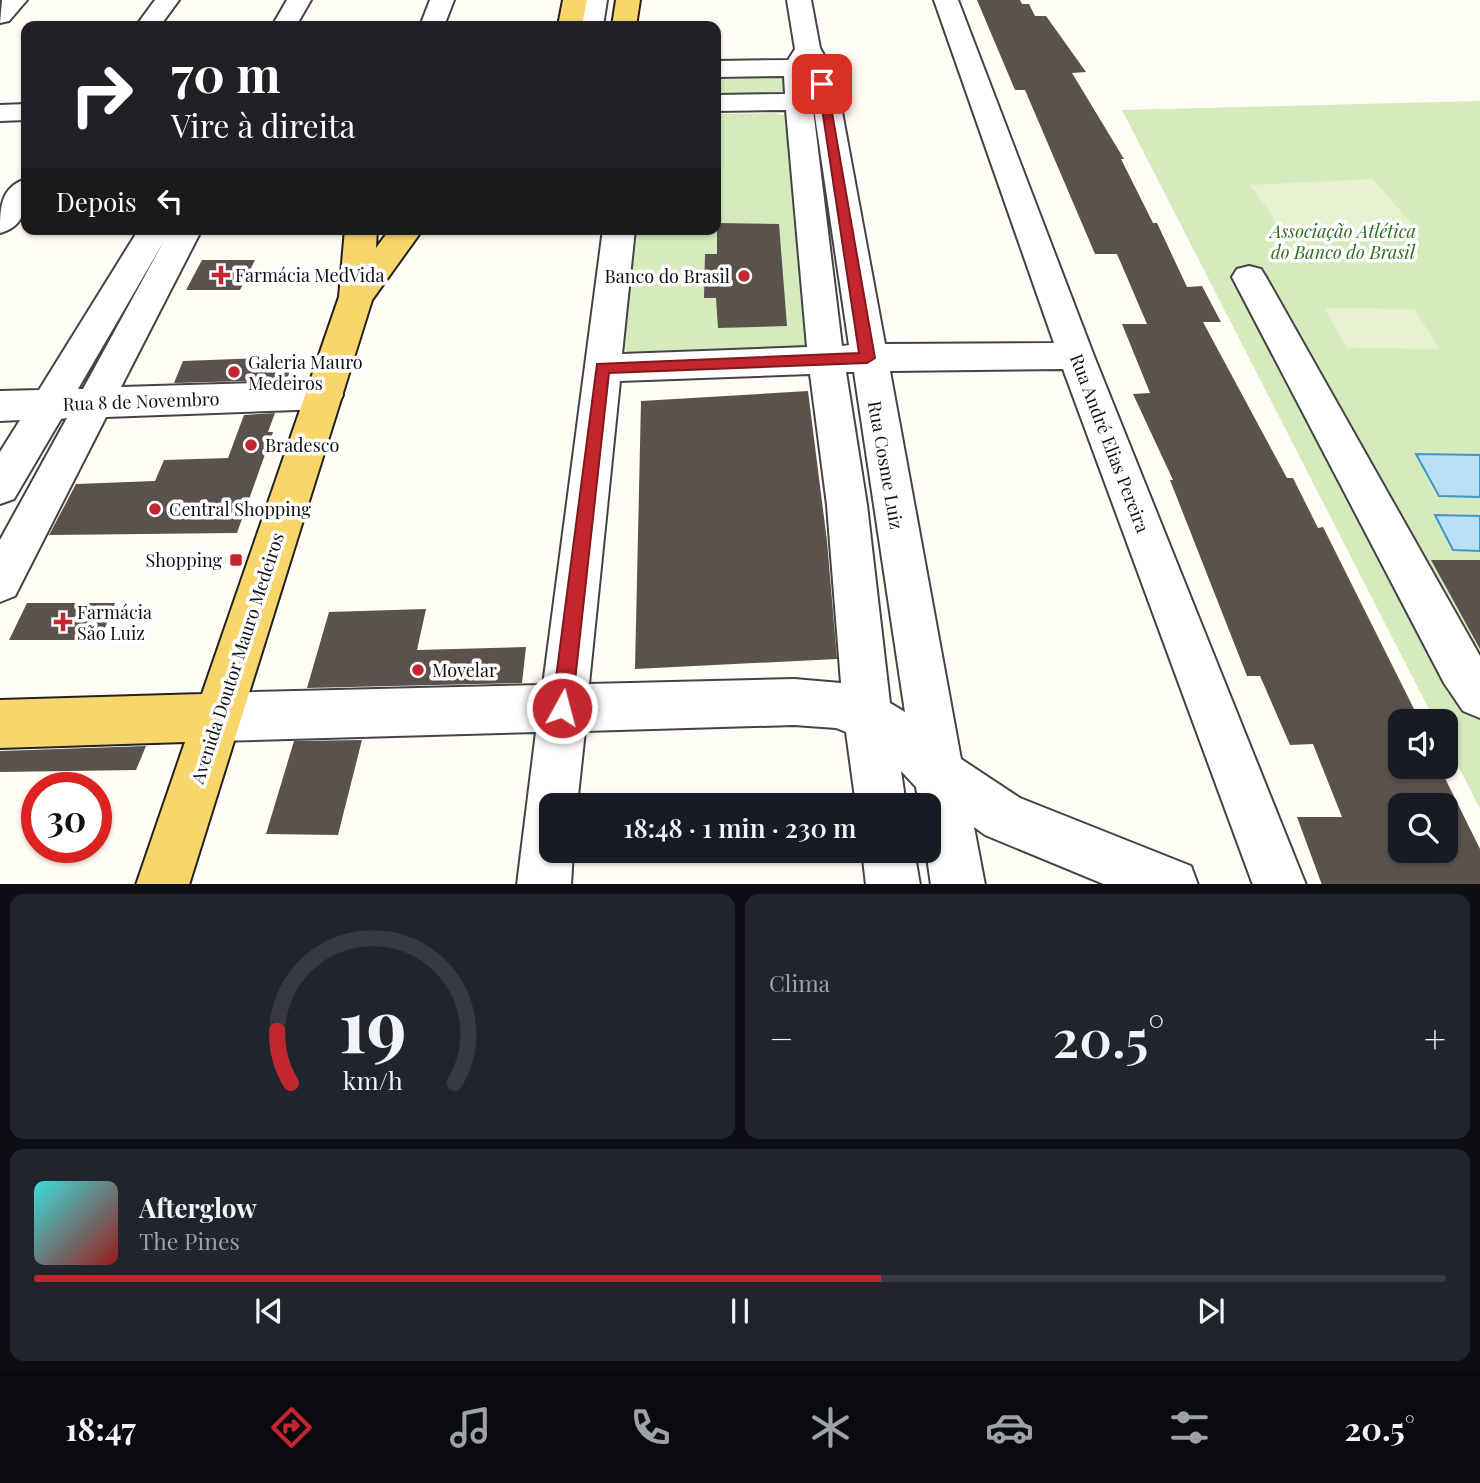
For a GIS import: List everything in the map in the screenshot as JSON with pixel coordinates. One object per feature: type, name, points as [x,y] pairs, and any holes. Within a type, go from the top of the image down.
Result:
[{"type":"main road","points":[[571,21],[575,0]]},
{"type":"main road","points":[[625,21],[628,0]]},
{"type":"main road","name":"Avenida Doutor Mauro Medeiros","points":[[162,884],[356,297],[361,235]]},
{"type":"main road","points":[[356,297],[402,235]]},
{"type":"main road","points":[[0,724],[217,716]]},
{"type":"street","points":[[0,16],[15,0]]},
{"type":"street","points":[[152,21],[167,0]]},
{"type":"street","points":[[287,21],[299,0]]},
{"type":"street","points":[[434,21],[442,0]]},
{"type":"street","points":[[592,21],[595,0]]},
{"type":"street","points":[[613,21],[615,0]]},
{"type":"street","name":"Rua Cosme Luiz","points":[[799,0],[809,77],[826,360],[846,505],[868,716],[879,793]]},
{"type":"street","name":"Rua André Elias Pereira","points":[[946,0],[1076,356],[1280,884]]},
{"type":"street","points":[[721,69],[809,77]]},
{"type":"street","points":[[721,102],[809,77]]},
{"type":"street","name":"Rua Cosme Luiz","points":[[809,77],[867,358],[958,884]]},
{"type":"street","points":[[0,113],[21,112]]},
{"type":"street","points":[[0,131],[21,131]]},
{"type":"street","points":[[0,223],[21,196]]},
{"type":"street","points":[[0,487],[151,235]]},
{"type":"street","points":[[0,582],[183,235]]},
{"type":"street","points":[[553,793],[619,235]]},
{"type":"street","points":[[1249,277],[1460,667],[1480,695]]},
{"type":"street","points":[[603,368],[867,358],[1076,356]]},
{"type":"street","name":"Rua 8 de Novembro","points":[[0,406],[325,395]]},
{"type":"street","points":[[0,572],[74,437],[76,418],[49,404]]},
{"type":"street","points":[[217,716],[794,702],[836,705],[868,716],[900,737],[938,773],[1003,817],[1172,884]]},
{"type":"street","points":[[544,884],[546,863]]},
{"type":"street","points":[[890,863],[892,884]]},
{"type":"green space","points":[[774,75],[787,82],[785,91],[780,94],[721,97],[721,77]]},
{"type":"green space","name":"Associação Atlética do Banco do Brasil","points":[[1480,101],[1480,809],[1458,766],[1458,709],[1429,709],[1122,110]]},
{"type":"green space","points":[[775,113],[791,117],[812,351],[635,358],[621,347],[634,235],[721,235],[721,114]]},
{"type":"green space","points":[[1373,179],[1416,229],[1285,234],[1250,185]]},
{"type":"green space","points":[[1324,308],[1414,309],[1440,349],[1347,348]]},
{"type":"water","points":[[1416,454],[1480,455],[1480,497],[1439,496]]},
{"type":"water","points":[[1435,515],[1480,516],[1480,551],[1453,550]]},
{"type":"building","points":[[977,0],[1020,0],[1022,4],[1029,4],[1035,16],[1046,16],[1086,72],[1072,73],[1124,159],[1121,159],[1153,223],[1157,223],[1187,287],[1202,286],[1221,322],[1203,322],[1287,478],[1293,478],[1318,528],[1323,527],[1414,709],[1388,709],[1388,779],[1445,779],[1452,793],[1388,793],[1388,863],[1458,863],[1458,804],[1480,849],[1480,884],[1322,884],[1297,817],[1342,817],[1313,744],[1290,745],[1260,676],[1247,676],[1170,480],[1173,480],[1133,394],[1150,393],[1122,324],[1147,324],[1117,254],[1095,254],[1025,90],[1015,90]]},
{"type":"building","name":"Banco do Brasil","points":[[721,223],[779,224],[787,326],[718,328],[716,298],[704,298],[705,254],[717,254],[717,235],[721,235]]},
{"type":"building","name":"Farmácia MedVida","points":[[202,260],[255,260],[240,290],[186,290]]},
{"type":"building","name":"Galeria Mauro Medeiros","points":[[294,357],[287,380],[174,383],[183,361]]},
{"type":"building","points":[[808,391],[827,541],[837,659],[635,669],[641,401]]},
{"type":"building","name":"Central Shopping","points":[[275,413],[268,432],[273,432],[237,533],[49,535],[76,484],[155,481],[164,460],[228,458],[244,415]]},
{"type":"building","points":[[1431,560],[1480,560],[1480,649]]},
{"type":"building","name":"Farmácia São Luiz","points":[[27,603],[115,603],[100,640],[9,640]]},
{"type":"building","name":"Movelar","points":[[426,609],[417,650],[526,647],[522,683],[307,688],[329,612]]},
{"type":"building","points":[[362,740],[338,835],[266,834],[294,741]]},
{"type":"building","points":[[146,746],[136,770],[0,772],[0,751]]},
{"type":"place","name":"Farmácia MedVida","points":[[221,275]]},
{"type":"place","name":"Banco do Brasil","points":[[744,276]]},
{"type":"place","name":"Galeria Mauro Medeiros","points":[[234,372]]},
{"type":"place","name":"Bradesco","points":[[251,445]]},
{"type":"place","name":"Central Shopping","points":[[155,509]]},
{"type":"place","name":"Shopping","points":[[236,560]]},
{"type":"place","name":"Farmácia São Luiz","points":[[63,622]]},
{"type":"place","name":"Movelar","points":[[418,670]]},
{"type":"route","points":[[562,708],[603,368],[867,358],[822,84]]}]
